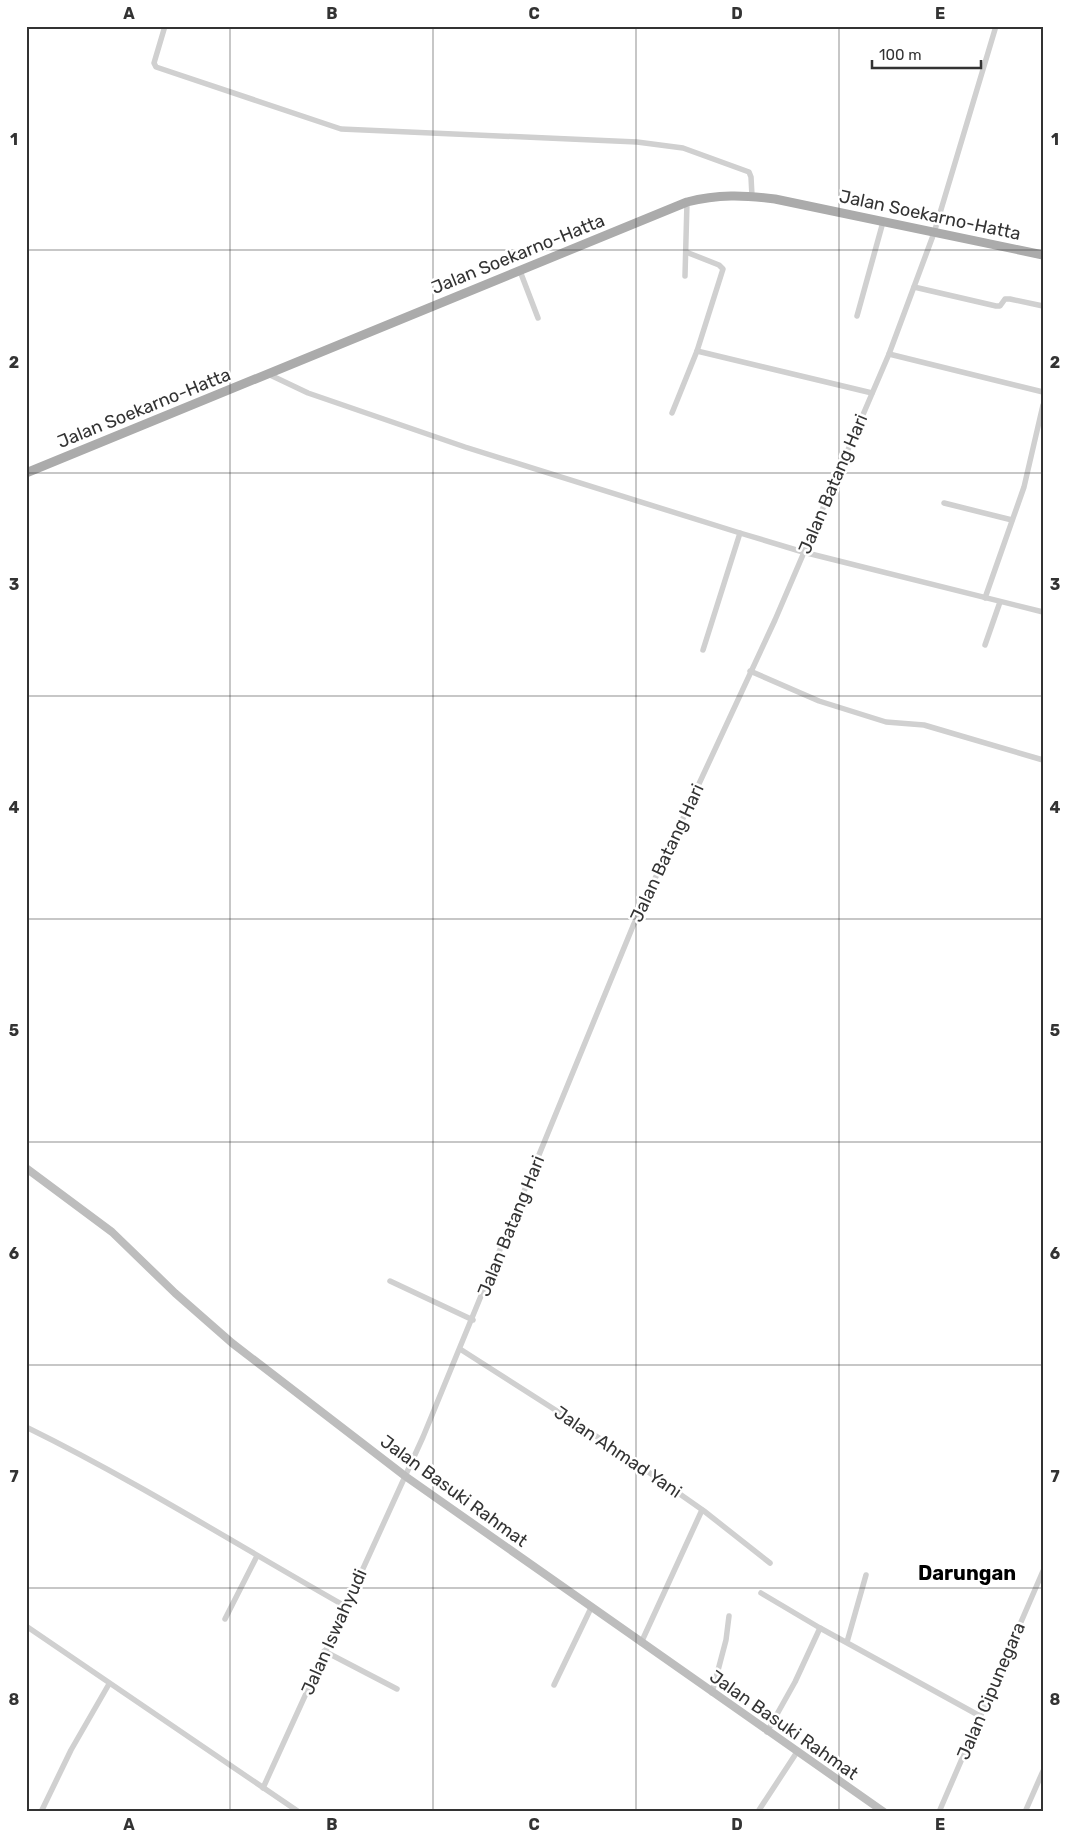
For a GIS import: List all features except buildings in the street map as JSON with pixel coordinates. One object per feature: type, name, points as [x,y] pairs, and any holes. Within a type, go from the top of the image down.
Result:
[{"type":"main road","name":"Jalan Soekarno-Hatta","points":[[26,474],[687,202],[709,196],[752,196],[1043,256]]},
{"type":"main road","name":"Jalan Basuki Rahmat","points":[[26,1168],[112,1232],[174,1293],[232,1343],[405,1476],[767,1732],[884,1812]]},
{"type":"street","points":[[165,26],[154,63],[156,67],[341,130],[637,142],[682,148],[748,172],[751,177],[752,196]]},
{"type":"street","name":"Jalan Batang Hari","points":[[405,1476],[473,1320],[633,926],[775,620],[889,354],[934,233],[996,26]]},
{"type":"street","points":[[685,276],[687,202]]},
{"type":"street","points":[[857,316],[883,222]]},
{"type":"street","points":[[672,412],[697,351],[723,269],[719,265],[686,252]]},
{"type":"street","points":[[520,271],[538,318]]},
{"type":"street","points":[[914,286],[998,306],[1005,299],[1043,306]]},
{"type":"street","points":[[697,351],[872,393]]},
{"type":"street","points":[[889,354],[1043,392]]},
{"type":"street","points":[[268,374],[308,393],[465,447],[740,533],[803,552],[1043,612]]},
{"type":"street","points":[[985,598],[1024,487],[1043,405]]},
{"type":"street","points":[[944,503],[1012,520]]},
{"type":"street","points":[[703,650],[740,533]]},
{"type":"street","points":[[985,645],[1000,602]]},
{"type":"street","points":[[750,671],[819,701],[886,722],[924,725],[1043,760]]},
{"type":"street","points":[[390,1281],[473,1320]]},
{"type":"street","name":"Jalan Ahmad Yani","points":[[460,1349],[607,1443],[702,1510],[770,1563]]},
{"type":"street","points":[[26,1427],[124,1477],[345,1606]]},
{"type":"street","name":"Jalan Iswahyudi","points":[[263,1788],[405,1476]]},
{"type":"street","points":[[641,1642],[702,1510]]},
{"type":"street","points":[[225,1619],[257,1556]]},
{"type":"street","name":"Jalan Cipunegara","points":[[939,1812],[1043,1571]]},
{"type":"street","points":[[847,1642],[866,1575]]},
{"type":"street","points":[[761,1593],[820,1628],[980,1716]]},
{"type":"street","points":[[554,1685],[591,1608]]},
{"type":"street","points":[[712,1693],[726,1640],[729,1616]]},
{"type":"street","points":[[26,1626],[299,1812]]},
{"type":"street","points":[[767,1732],[795,1682],[820,1628]]},
{"type":"street","points":[[324,1651],[397,1689]]},
{"type":"street","points":[[41,1812],[71,1750],[109,1684]]},
{"type":"street","points":[[759,1810],[797,1752]]},
{"type":"street","points":[[1025,1812],[1043,1771]]},
{"type":"district","name":"Darungan","points":[[967,1573]]}]
